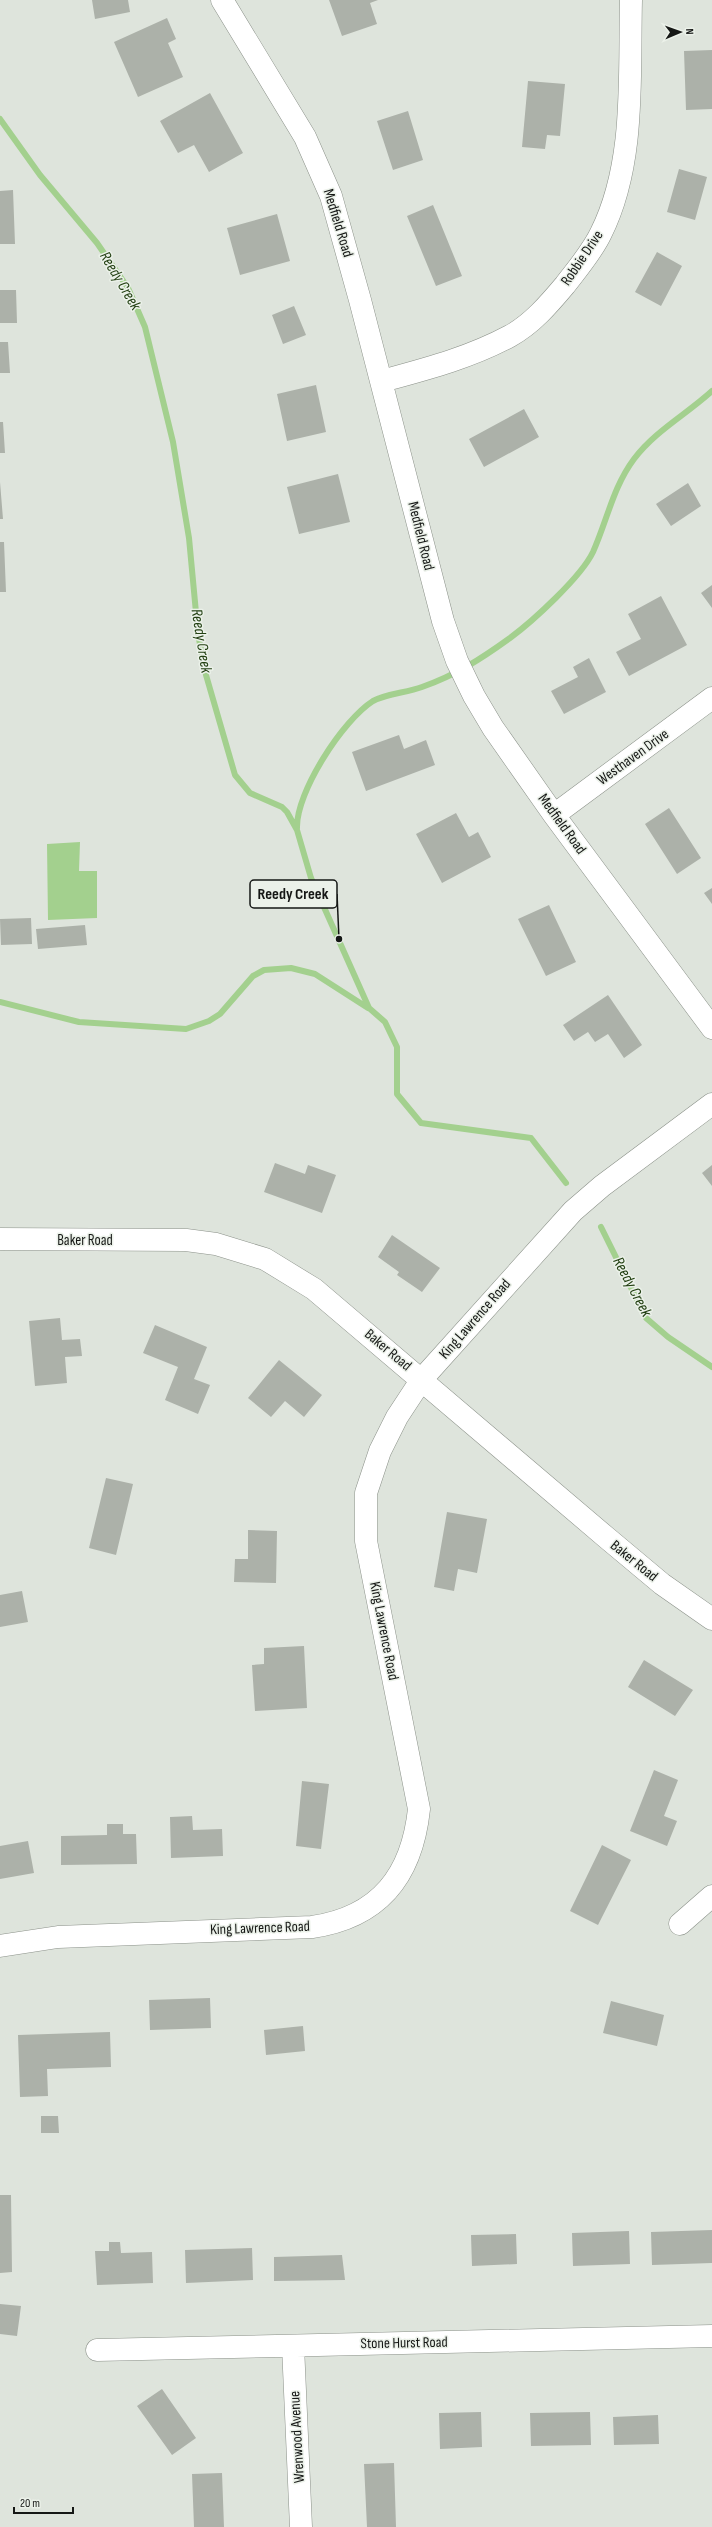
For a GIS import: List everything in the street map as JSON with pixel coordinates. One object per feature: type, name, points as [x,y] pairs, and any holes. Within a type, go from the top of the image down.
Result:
[{"type":"street","name":"Medfield Road","points":[[222,0],[305,137],[320,169],[339,220],[382,381],[443,621],[457,661],[474,696],[493,728],[554,815],[712,1028]]},
{"type":"street","name":"Robbie Drive","points":[[382,381],[450,363],[480,351],[511,335],[531,321],[554,298],[588,256],[601,233],[611,209],[624,154],[631,0]]},
{"type":"street","name":"Westhaven Drive","points":[[554,815],[712,698]]},
{"type":"street","name":"King Lawrence Road","points":[[0,1946],[58,1937],[326,1925],[343,1921],[365,1909],[389,1889],[402,1871],[413,1845],[419,1809],[366,1541],[366,1493],[380,1451],[397,1417],[422,1379],[572,1211],[602,1186],[712,1104]]},
{"type":"street","name":"Baker Road","points":[[0,1239],[186,1240],[239,1249],[265,1259],[314,1289],[662,1584],[712,1619]]},
{"type":"street","points":[[680,1924],[712,1896]]},
{"type":"street","name":"Stone Hurst Road","points":[[97,2350],[712,2336]]},
{"type":"street","name":"Wrenwood Avenue","points":[[293,2346],[301,2527]]},
{"type":"shaded area","points":[[80,842],[79,871],[97,871],[97,918],[48,920],[47,844]]},
{"type":"building","points":[[92,0],[128,0],[130,12],[95,19]]},
{"type":"building","points":[[329,0],[378,0],[370,3],[377,24],[342,36]]},
{"type":"building","points":[[167,18],[176,39],[168,43],[183,77],[138,97],[114,42]]},
{"type":"building","points":[[712,50],[712,109],[686,110],[684,51]]},
{"type":"building","points":[[528,81],[565,84],[560,136],[547,135],[545,149],[522,147]]},
{"type":"building","points":[[210,93],[243,153],[209,172],[194,145],[178,153],[160,121]]},
{"type":"building","points":[[408,111],[423,160],[393,170],[377,121]]},
{"type":"building","points":[[679,169],[707,177],[695,220],[667,212]]},
{"type":"building","points":[[13,190],[15,244],[0,244],[0,191]]},
{"type":"building","points":[[433,205],[462,276],[436,286],[407,216]]},
{"type":"building","points":[[277,214],[290,261],[240,275],[227,228]]},
{"type":"building","points":[[657,252],[682,266],[661,306],[635,292]]},
{"type":"building","points":[[0,290],[16,290],[17,323],[0,323]]},
{"type":"building","points":[[294,306],[306,335],[283,344],[272,315]]},
{"type":"building","points":[[0,342],[8,342],[10,373],[0,373]]},
{"type":"building","points":[[316,385],[326,432],[287,441],[277,394]]},
{"type":"building","points":[[524,409],[539,437],[484,467],[469,439]]},
{"type":"building","points":[[0,422],[3,422],[5,453],[0,453]]},
{"type":"building","points":[[338,474],[350,522],[299,534],[287,487]]},
{"type":"building","points":[[0,482],[3,519],[0,519]]},
{"type":"building","points":[[688,483],[701,506],[671,526],[656,504]]},
{"type":"building","points":[[0,542],[4,542],[6,592],[0,592]]},
{"type":"building","points":[[712,585],[712,608],[701,593]]},
{"type":"building","points":[[661,596],[687,645],[629,676],[616,652],[641,639],[628,614]]},
{"type":"building","points":[[589,658],[606,692],[564,714],[551,691],[578,677],[573,667]]},
{"type":"building","points":[[399,735],[404,749],[426,740],[435,765],[366,791],[352,752]]},
{"type":"building","points":[[669,808],[701,858],[677,874],[645,824]]},
{"type":"building","points":[[456,813],[469,837],[478,832],[491,857],[442,883],[416,834]]},
{"type":"building","points":[[712,888],[712,904],[704,893]]},
{"type":"building","points":[[549,905],[576,962],[546,976],[518,919]]},
{"type":"building","points":[[31,918],[32,944],[1,945],[0,919]]},
{"type":"building","points":[[85,925],[87,945],[38,949],[36,929]]},
{"type":"building","points":[[608,995],[642,1045],[624,1058],[608,1034],[595,1042],[588,1032],[574,1041],[563,1025]]},
{"type":"building","points":[[275,1163],[305,1174],[308,1165],[336,1175],[322,1213],[264,1192]]},
{"type":"building","points":[[712,1165],[712,1186],[702,1173]]},
{"type":"building","points":[[392,1235],[440,1268],[422,1292],[397,1275],[399,1272],[378,1257]]},
{"type":"building","points":[[60,1318],[62,1340],[80,1339],[82,1356],[65,1357],[67,1383],[35,1386],[29,1321]]},
{"type":"building","points":[[155,1325],[207,1347],[194,1379],[210,1385],[198,1414],[165,1400],[178,1367],[143,1353]]},
{"type":"building","points":[[279,1360],[322,1395],[304,1417],[285,1401],[271,1417],[248,1398]]},
{"type":"building","points":[[106,1478],[133,1484],[116,1555],[89,1548]]},
{"type":"building","points":[[447,1512],[487,1519],[477,1573],[458,1569],[454,1591],[434,1587]]},
{"type":"building","points":[[248,1530],[277,1531],[276,1583],[234,1582],[235,1559],[248,1559]]},
{"type":"building","points":[[22,1591],[28,1622],[0,1627],[0,1595]]},
{"type":"building","points":[[304,1646],[307,1708],[255,1711],[252,1665],[264,1664],[264,1648]]},
{"type":"building","points":[[644,1660],[693,1690],[675,1716],[628,1687]]},
{"type":"building","points":[[654,1770],[678,1780],[664,1816],[677,1821],[667,1846],[630,1831]]},
{"type":"building","points":[[302,1781],[329,1784],[321,1849],[296,1846]]},
{"type":"building","points":[[192,1816],[193,1830],[222,1829],[223,1856],[171,1858],[170,1817]]},
{"type":"building","points":[[107,1824],[123,1824],[123,1834],[136,1834],[137,1864],[61,1865],[61,1836],[107,1835]]},
{"type":"building","points":[[28,1841],[34,1873],[0,1879],[0,1846]]},
{"type":"building","points":[[602,1845],[631,1860],[598,1925],[570,1911]]},
{"type":"building","points":[[210,1998],[211,2028],[150,2030],[149,2000]]},
{"type":"building","points":[[611,2001],[664,2015],[657,2046],[603,2033]]},
{"type":"building","points":[[303,2026],[305,2051],[266,2055],[264,2030]]},
{"type":"building","points":[[110,2032],[111,2067],[47,2069],[48,2096],[20,2097],[18,2035]]},
{"type":"building","points":[[41,2116],[58,2116],[59,2133],[41,2133]]},
{"type":"building","points":[[0,2195],[11,2195],[12,2272],[0,2273]]},
{"type":"building","points":[[712,2230],[712,2263],[652,2265],[651,2232]]},
{"type":"building","points":[[629,2231],[630,2264],[573,2266],[572,2233]]},
{"type":"building","points":[[516,2234],[517,2264],[472,2266],[471,2235]]},
{"type":"building","points":[[109,2242],[120,2242],[121,2253],[152,2252],[153,2283],[97,2285],[95,2251],[109,2251]]},
{"type":"building","points":[[252,2248],[253,2280],[186,2283],[185,2250]]},
{"type":"building","points":[[342,2255],[345,2280],[274,2281],[274,2257]]},
{"type":"building","points":[[0,2304],[21,2306],[17,2336],[0,2334]]},
{"type":"building","points":[[162,2389],[196,2438],[172,2455],[137,2406]]},
{"type":"building","points":[[481,2412],[482,2447],[440,2449],[439,2413]]},
{"type":"building","points":[[590,2412],[591,2445],[531,2446],[530,2413]]},
{"type":"building","points":[[658,2415],[659,2444],[614,2445],[613,2417]]},
{"type":"building","points":[[394,2463],[396,2527],[367,2527],[364,2464]]},
{"type":"building","points":[[222,2473],[224,2527],[194,2527],[192,2474]]},
{"type":"waterway","name":"Reedy Creek","points":[[0,119],[40,175],[97,243],[128,288],[145,327],[173,442],[189,538],[198,634],[206,675],[235,775],[250,793],[282,807],[287,812],[297,830],[311,878],[369,1008],[385,1022],[397,1047],[397,1094],[421,1123],[531,1138],[566,1183]]},
{"type":"waterway","points":[[297,828],[299,813],[304,796],[323,758],[348,724],[361,710],[379,698],[422,687],[468,666],[489,653],[531,621],[568,586],[587,562],[598,540],[615,493],[634,459],[661,431],[712,391]]},
{"type":"waterway","points":[[0,1002],[79,1022],[186,1029],[209,1021],[220,1014],[253,976],[264,970],[291,968],[315,974],[368,1008]]},
{"type":"waterway","name":"Reedy Creek","points":[[601,1227],[646,1318],[668,1337],[712,1367]]},
{"type":"place","name":"Reedy Creek","points":[[339,939]]}]
